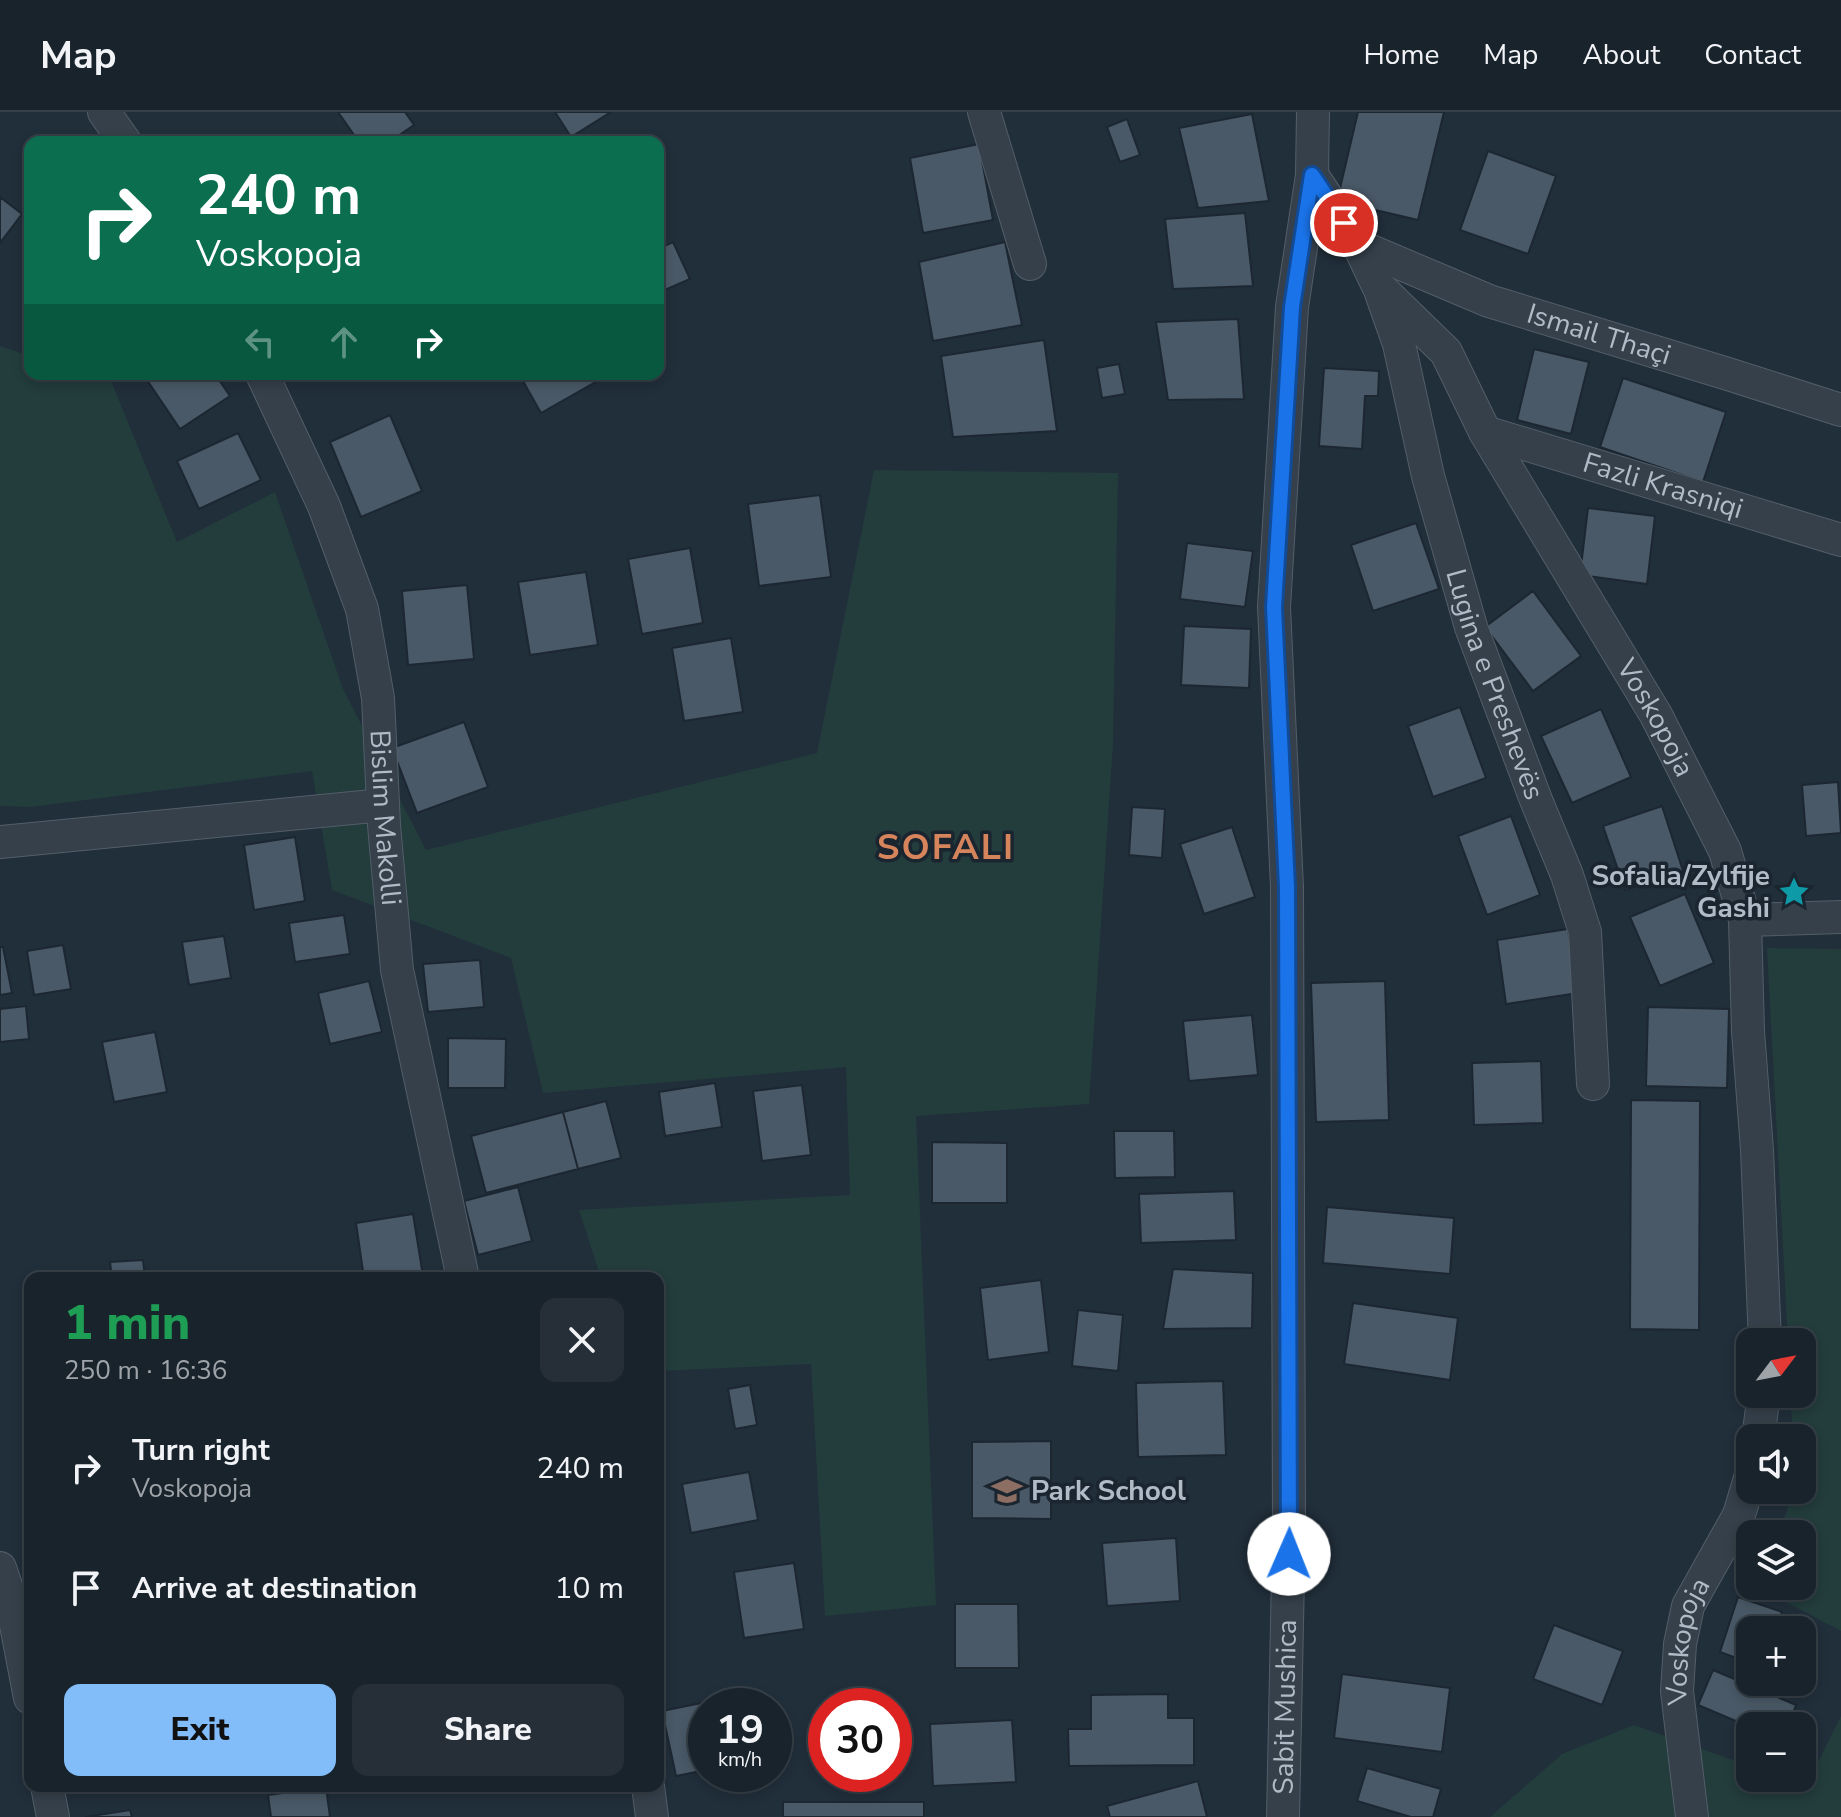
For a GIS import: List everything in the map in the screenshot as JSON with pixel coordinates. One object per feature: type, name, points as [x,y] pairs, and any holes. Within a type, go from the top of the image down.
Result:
[{"type":"street","points":[[104,112],[121,136]]},
{"type":"street","points":[[984,112],[1030,264]]},
{"type":"street","name":"Sabit Mushica","points":[[1283,1817],[1289,1527],[1287,887],[1274,607],[1292,307],[1312,175],[1313,112]]},
{"type":"street","name":"Voskopoja","points":[[1312,175],[1359,246],[1378,286],[1446,352],[1485,432],[1656,715],[1725,851],[1745,920],[1764,1328]]},
{"type":"street","name":"Ismail Thaçi","points":[[1359,246],[1489,301],[1841,410]]},
{"type":"street","name":"Lugina e Preshevës","points":[[1378,286],[1399,344],[1428,476],[1471,627],[1567,875],[1585,932],[1593,1084]]},
{"type":"street","name":"Bislim Makolli","points":[[265,380],[324,506],[362,609],[378,698],[383,805],[397,970],[462,1272]]},
{"type":"street","name":"Fazli Krasniqi","points":[[1485,432],[1841,540]]},
{"type":"street","points":[[0,842],[383,805]]},
{"type":"street","points":[[1745,920],[1841,917]]},
{"type":"street","name":"Voskopoja","points":[[1692,1817],[1677,1691],[1680,1644],[1688,1606],[1742,1504]]},
{"type":"street","points":[[0,1568],[12,1604],[24,1667]]},
{"type":"street","points":[[48,1792],[53,1817]]},
{"type":"street","points":[[649,1792],[652,1817]]},
{"type":"green space","points":[[0,346],[24,354],[24,380],[111,381],[177,542],[275,492],[343,689],[426,850],[817,753],[874,470],[1118,473],[1113,744],[1089,1104],[916,1116],[936,1605],[825,1616],[811,1364],[664,1371],[664,1272],[599,1272],[579,1210],[850,1195],[846,1067],[543,1093],[511,958],[332,890],[312,771],[31,807],[0,806]]},
{"type":"green space","points":[[1767,948],[1841,949],[1841,1631],[1782,1600],[1816,1600],[1816,1520],[1784,1520],[1789,1504],[1816,1504],[1816,1424],[1792,1424],[1791,1408],[1816,1408],[1816,1328],[1787,1328]]},
{"type":"green space","points":[[1841,1716],[1841,1817],[1490,1817],[1562,1754],[1634,1725],[1736,1761],[1736,1792],[1816,1792],[1816,1766]]},
{"type":"building","points":[[338,112],[405,112],[414,125],[398,136],[355,136]]},
{"type":"building","points":[[555,112],[611,112],[573,136]]},
{"type":"building","points":[[1358,112],[1444,112],[1418,220],[1337,201]]},
{"type":"building","points":[[1252,114],[1269,201],[1198,208],[1179,128]]},
{"type":"building","points":[[1127,119],[1140,155],[1120,162],[1107,127]]},
{"type":"building","points":[[979,144],[993,220],[923,233],[910,158]]},
{"type":"building","points":[[1488,151],[1556,176],[1528,254],[1460,230]]},
{"type":"building","points":[[0,197],[22,214],[0,243]]},
{"type":"building","points":[[1245,213],[1253,286],[1173,289],[1165,219]]},
{"type":"building","points":[[673,242],[690,279],[664,290],[664,246]]},
{"type":"building","points":[[1005,242],[1022,325],[933,341],[919,262]]},
{"type":"building","points":[[1238,319],[1244,399],[1168,400],[1156,322]]},
{"type":"building","points":[[1044,340],[1057,431],[953,437],[941,356]]},
{"type":"building","points":[[1534,349],[1589,362],[1571,434],[1517,420]]},
{"type":"building","points":[[1119,364],[1125,394],[1102,398],[1097,368]]},
{"type":"building","points":[[1324,368],[1379,371],[1378,396],[1365,396],[1362,449],[1319,446]]},
{"type":"building","points":[[1623,378],[1726,412],[1703,482],[1600,447]]},
{"type":"building","points":[[147,380],[219,380],[230,396],[180,429]]},
{"type":"building","points":[[522,380],[599,380],[541,413]]},
{"type":"building","points":[[390,415],[422,491],[361,517],[330,442]]},
{"type":"building","points":[[238,433],[261,480],[199,509],[177,461]]},
{"type":"building","points":[[820,495],[831,577],[759,586],[748,504]]},
{"type":"building","points":[[1588,508],[1655,516],[1647,584],[1580,575]]},
{"type":"building","points":[[1416,523],[1439,589],[1373,611],[1351,545]]},
{"type":"building","points":[[1187,543],[1253,551],[1245,607],[1180,599]]},
{"type":"building","points":[[690,548],[703,623],[642,634],[628,559]]},
{"type":"building","points":[[586,572],[598,645],[530,655],[518,582]]},
{"type":"building","points":[[467,585],[474,659],[408,665],[402,591]]},
{"type":"building","points":[[1533,591],[1581,656],[1533,691],[1485,627]]},
{"type":"building","points":[[1184,626],[1251,629],[1249,688],[1181,685]]},
{"type":"building","points":[[731,638],[743,712],[684,721],[672,648]]},
{"type":"building","points":[[1460,707],[1486,778],[1433,797],[1408,726]]},
{"type":"building","points":[[1601,709],[1631,777],[1572,803],[1541,736]]},
{"type":"building","points":[[464,722],[488,787],[417,813],[392,748]]},
{"type":"building","points":[[1838,782],[1841,833],[1806,836],[1802,785]]},
{"type":"building","points":[[1662,806],[1683,871],[1625,890],[1603,826]]},
{"type":"building","points":[[1132,807],[1165,809],[1162,858],[1129,855]]},
{"type":"building","points":[[1511,816],[1540,895],[1487,915],[1458,836]]},
{"type":"building","points":[[1232,827],[1255,897],[1204,914],[1180,844]]},
{"type":"building","points":[[295,837],[305,901],[254,910],[244,845]]},
{"type":"building","points":[[1685,894],[1714,963],[1660,986],[1630,917]]},
{"type":"building","points":[[344,915],[350,954],[295,962],[289,923]]},
{"type":"building","points":[[1568,929],[1578,993],[1506,1004],[1497,940]]},
{"type":"building","points":[[224,936],[231,978],[189,985],[182,942]]},
{"type":"building","points":[[63,945],[71,989],[34,995],[27,951]]},
{"type":"building","points":[[0,947],[3,947],[12,993],[0,995]]},
{"type":"building","points":[[480,960],[484,1007],[428,1012],[423,964]]},
{"type":"building","points":[[369,981],[382,1032],[330,1044],[318,993]]},
{"type":"building","points":[[1385,981],[1389,1120],[1316,1122],[1311,983]]},
{"type":"building","points":[[26,1006],[29,1039],[0,1042],[0,1009]]},
{"type":"building","points":[[1648,1007],[1729,1009],[1727,1088],[1646,1086]]},
{"type":"building","points":[[1252,1015],[1258,1075],[1189,1081],[1183,1021]]},
{"type":"building","points":[[155,1032],[167,1092],[114,1102],[102,1042]]},
{"type":"building","points":[[448,1038],[506,1039],[505,1088],[448,1088]]},
{"type":"building","points":[[1541,1061],[1543,1123],[1474,1125],[1472,1063]]},
{"type":"building","points":[[715,1083],[722,1127],[665,1136],[659,1092]]},
{"type":"building","points":[[802,1085],[811,1155],[762,1161],[753,1091]]},
{"type":"building","points":[[1631,1100],[1700,1101],[1699,1330],[1630,1329]]},
{"type":"building","points":[[606,1101],[621,1158],[578,1169],[563,1112]]},
{"type":"building","points":[[563,1112],[578,1169],[486,1193],[471,1136]]},
{"type":"building","points":[[1114,1131],[1174,1131],[1175,1177],[1115,1178]]},
{"type":"building","points":[[932,1142],[1007,1143],[1007,1203],[932,1203]]},
{"type":"building","points":[[518,1187],[532,1241],[478,1255],[464,1201]]},
{"type":"building","points":[[1234,1191],[1236,1240],[1141,1243],[1139,1194]]},
{"type":"building","points":[[1327,1207],[1454,1218],[1450,1274],[1323,1263]]},
{"type":"building","points":[[413,1214],[422,1272],[363,1272],[356,1223]]},
{"type":"building","points":[[143,1260],[144,1272],[111,1272],[110,1262]]},
{"type":"building","points":[[1173,1269],[1253,1273],[1252,1328],[1163,1329]]},
{"type":"building","points":[[1041,1280],[1049,1352],[988,1360],[980,1288]]},
{"type":"building","points":[[1353,1303],[1458,1318],[1450,1380],[1344,1364]]},
{"type":"building","points":[[1078,1310],[1123,1315],[1118,1371],[1072,1366]]},
{"type":"building","points":[[1223,1381],[1226,1455],[1138,1457],[1136,1383]]},
{"type":"building","points":[[750,1385],[757,1425],[735,1429],[728,1389]]},
{"type":"building","points":[[1051,1441],[1051,1519],[972,1518],[972,1442]]},
{"type":"building","points":[[749,1472],[758,1520],[691,1533],[682,1484]]},
{"type":"building","points":[[1176,1538],[1180,1601],[1107,1606],[1102,1543]]},
{"type":"building","points":[[794,1563],[804,1629],[744,1638],[734,1572]]},
{"type":"building","points":[[1737,1600],[1747,1600],[1782,1612],[1781,1616],[1736,1616],[1736,1658],[1720,1652]]},
{"type":"building","points":[[955,1604],[1018,1604],[1019,1668],[955,1668]]},
{"type":"building","points":[[1554,1625],[1623,1651],[1602,1705],[1533,1679]]},
{"type":"building","points":[[1713,1670],[1736,1680],[1736,1696],[1775,1696],[1796,1705],[1793,1712],[1736,1712],[1736,1721],[1698,1705]]},
{"type":"building","points":[[1342,1674],[1450,1688],[1442,1752],[1334,1738]]},
{"type":"building","points":[[1168,1694],[1168,1718],[1194,1718],[1194,1765],[1069,1766],[1068,1729],[1091,1729],[1091,1695]]},
{"type":"building","points":[[688,1706],[688,1774],[676,1776],[664,1711]]},
{"type":"building","points":[[1012,1720],[1016,1782],[933,1786],[930,1724]]},
{"type":"building","points":[[1367,1768],[1441,1789],[1433,1817],[1411,1817],[1357,1801]]},
{"type":"building","points":[[1198,1781],[1207,1817],[1110,1817],[1107,1806]]},
{"type":"building","points":[[327,1792],[330,1817],[271,1817],[268,1795]]},
{"type":"building","points":[[783,1802],[924,1802],[924,1817],[783,1817]]},
{"type":"building","points":[[130,1810],[132,1817],[85,1817]]},
{"type":"place","name":"Sofalia/Zylfije Gashi","points":[[1794,892]]},
{"type":"place","name":"Park School","points":[[1007,1491]]},
{"type":"district","name":"SOFALI","points":[[946,847]]},
{"type":"route","points":[[1289,1554],[1287,887],[1274,607],[1292,307],[1312,175],[1344,223]]}]
